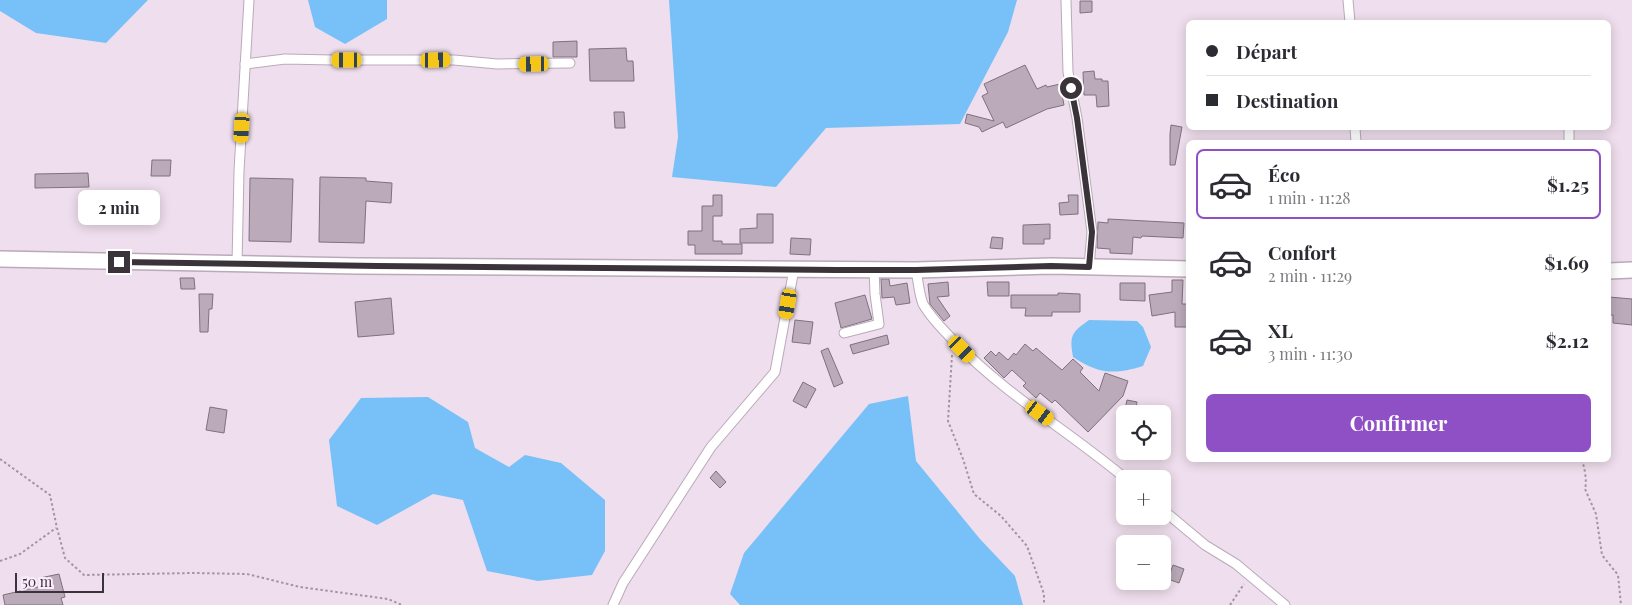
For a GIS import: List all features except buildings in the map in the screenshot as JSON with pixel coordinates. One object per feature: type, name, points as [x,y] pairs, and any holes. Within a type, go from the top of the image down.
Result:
[{"type":"main road","points":[[0,259],[237,264],[874,270],[1051,266],[1186,268]]},
{"type":"main road","points":[[1611,271],[1632,270]]},
{"type":"street","points":[[237,264],[239,171],[249,0]]},
{"type":"street","points":[[1066,0],[1068,72],[1077,118],[1092,232],[1089,267]]},
{"type":"street","points":[[1348,0],[1350,20]]},
{"type":"street","points":[[245,64],[285,59],[454,60],[497,64],[570,63]]},
{"type":"street","points":[[613,605],[623,583],[711,447],[775,372],[794,269]]},
{"type":"street","points":[[844,333],[879,324],[874,270]]},
{"type":"street","points":[[916,270],[923,303],[940,327],[971,358],[1116,470]]},
{"type":"street","points":[[1171,517],[1205,545],[1236,564],[1285,605]]},
{"type":"path","points":[[953,340],[948,421],[974,494],[1001,516],[1027,546],[1044,594],[1044,605]]},
{"type":"path","points":[[0,459],[50,495],[65,558],[84,575],[247,574],[300,587],[388,599],[402,605]]},
{"type":"path","points":[[1583,462],[1585,465],[1584,476],[1587,484],[1585,489],[1596,514],[1602,555],[1618,575],[1621,605]]},
{"type":"path","points":[[0,561],[20,554],[57,528]]},
{"type":"path","points":[[1230,605],[1250,576]]},
{"type":"water","points":[[0,0],[148,0],[106,43],[36,33],[0,11]]},
{"type":"water","points":[[308,0],[387,0],[387,19],[345,44],[315,27]]},
{"type":"water","points":[[669,0],[1017,0],[1008,32],[960,124],[826,128],[776,187],[672,177],[678,137]]},
{"type":"water","points":[[1089,320],[1137,321],[1143,327],[1151,347],[1143,366],[1115,372],[1098,370],[1073,357],[1071,344],[1073,335],[1075,331]]},
{"type":"water","points":[[908,396],[916,461],[980,539],[1015,576],[1023,605],[740,605],[730,594],[744,553],[869,404]]},
{"type":"water","points":[[428,397],[468,422],[475,448],[509,467],[525,455],[561,463],[605,500],[605,551],[592,575],[538,581],[487,571],[463,500],[433,494],[377,525],[337,506],[329,440],[361,398]]},
{"type":"route","points":[[119,262],[837,270],[1089,267],[1092,232],[1077,118],[1071,88]]}]
